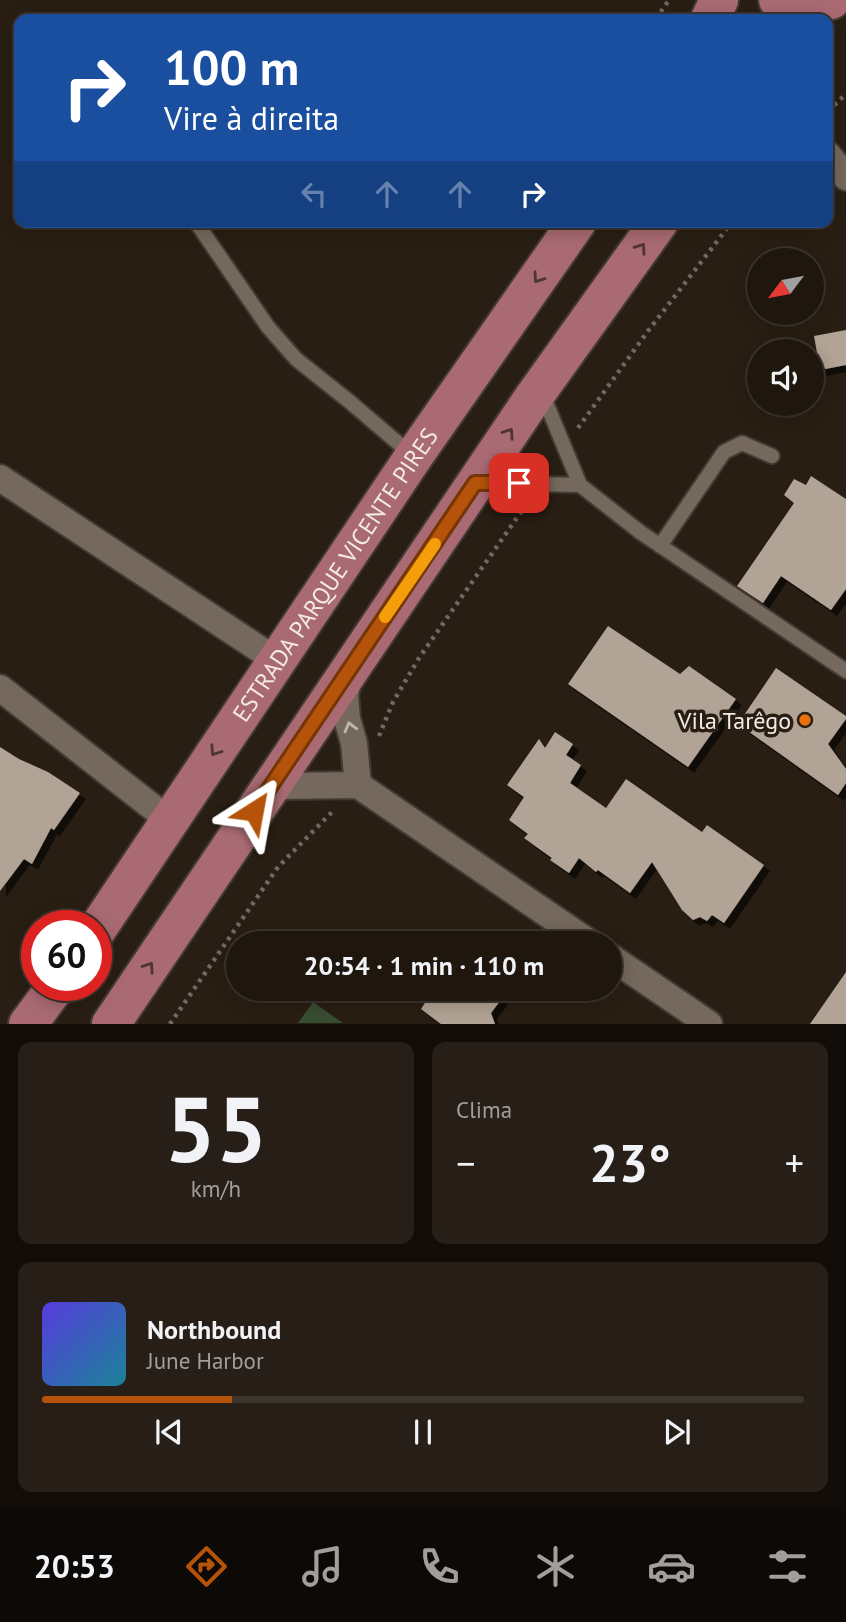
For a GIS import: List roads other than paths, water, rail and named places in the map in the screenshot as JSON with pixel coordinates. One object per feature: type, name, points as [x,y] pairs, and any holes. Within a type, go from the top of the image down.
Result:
[{"type":"main road","points":[[778,0],[791,5],[821,7]]},
{"type":"main road","name":"ESTRADA PARQUE VICENTE PIRES","points":[[110,910],[414,456],[574,228]]},
{"type":"main road","points":[[111,1024],[475,483],[655,228]]},
{"type":"street","points":[[833,161],[846,177]]},
{"type":"street","points":[[0,478],[276,660]]},
{"type":"street","points":[[351,669],[345,695],[358,785]]},
{"type":"street","points":[[0,688],[169,820]]},
{"type":"street","points":[[268,790],[281,786],[358,785],[572,931]]},
{"type":"street","points":[[622,965],[709,1024]]},
{"type":"lane","points":[[200,228],[268,327],[296,359],[414,456]]},
{"type":"lane","points":[[540,388],[580,485],[660,546],[846,671]]},
{"type":"lane","points":[[660,546],[724,452],[742,443],[772,457]]},
{"type":"lane","points":[[475,483],[580,485]]},
{"type":"place","name":"Vila Tarêgo","points":[[805,720]]}]
